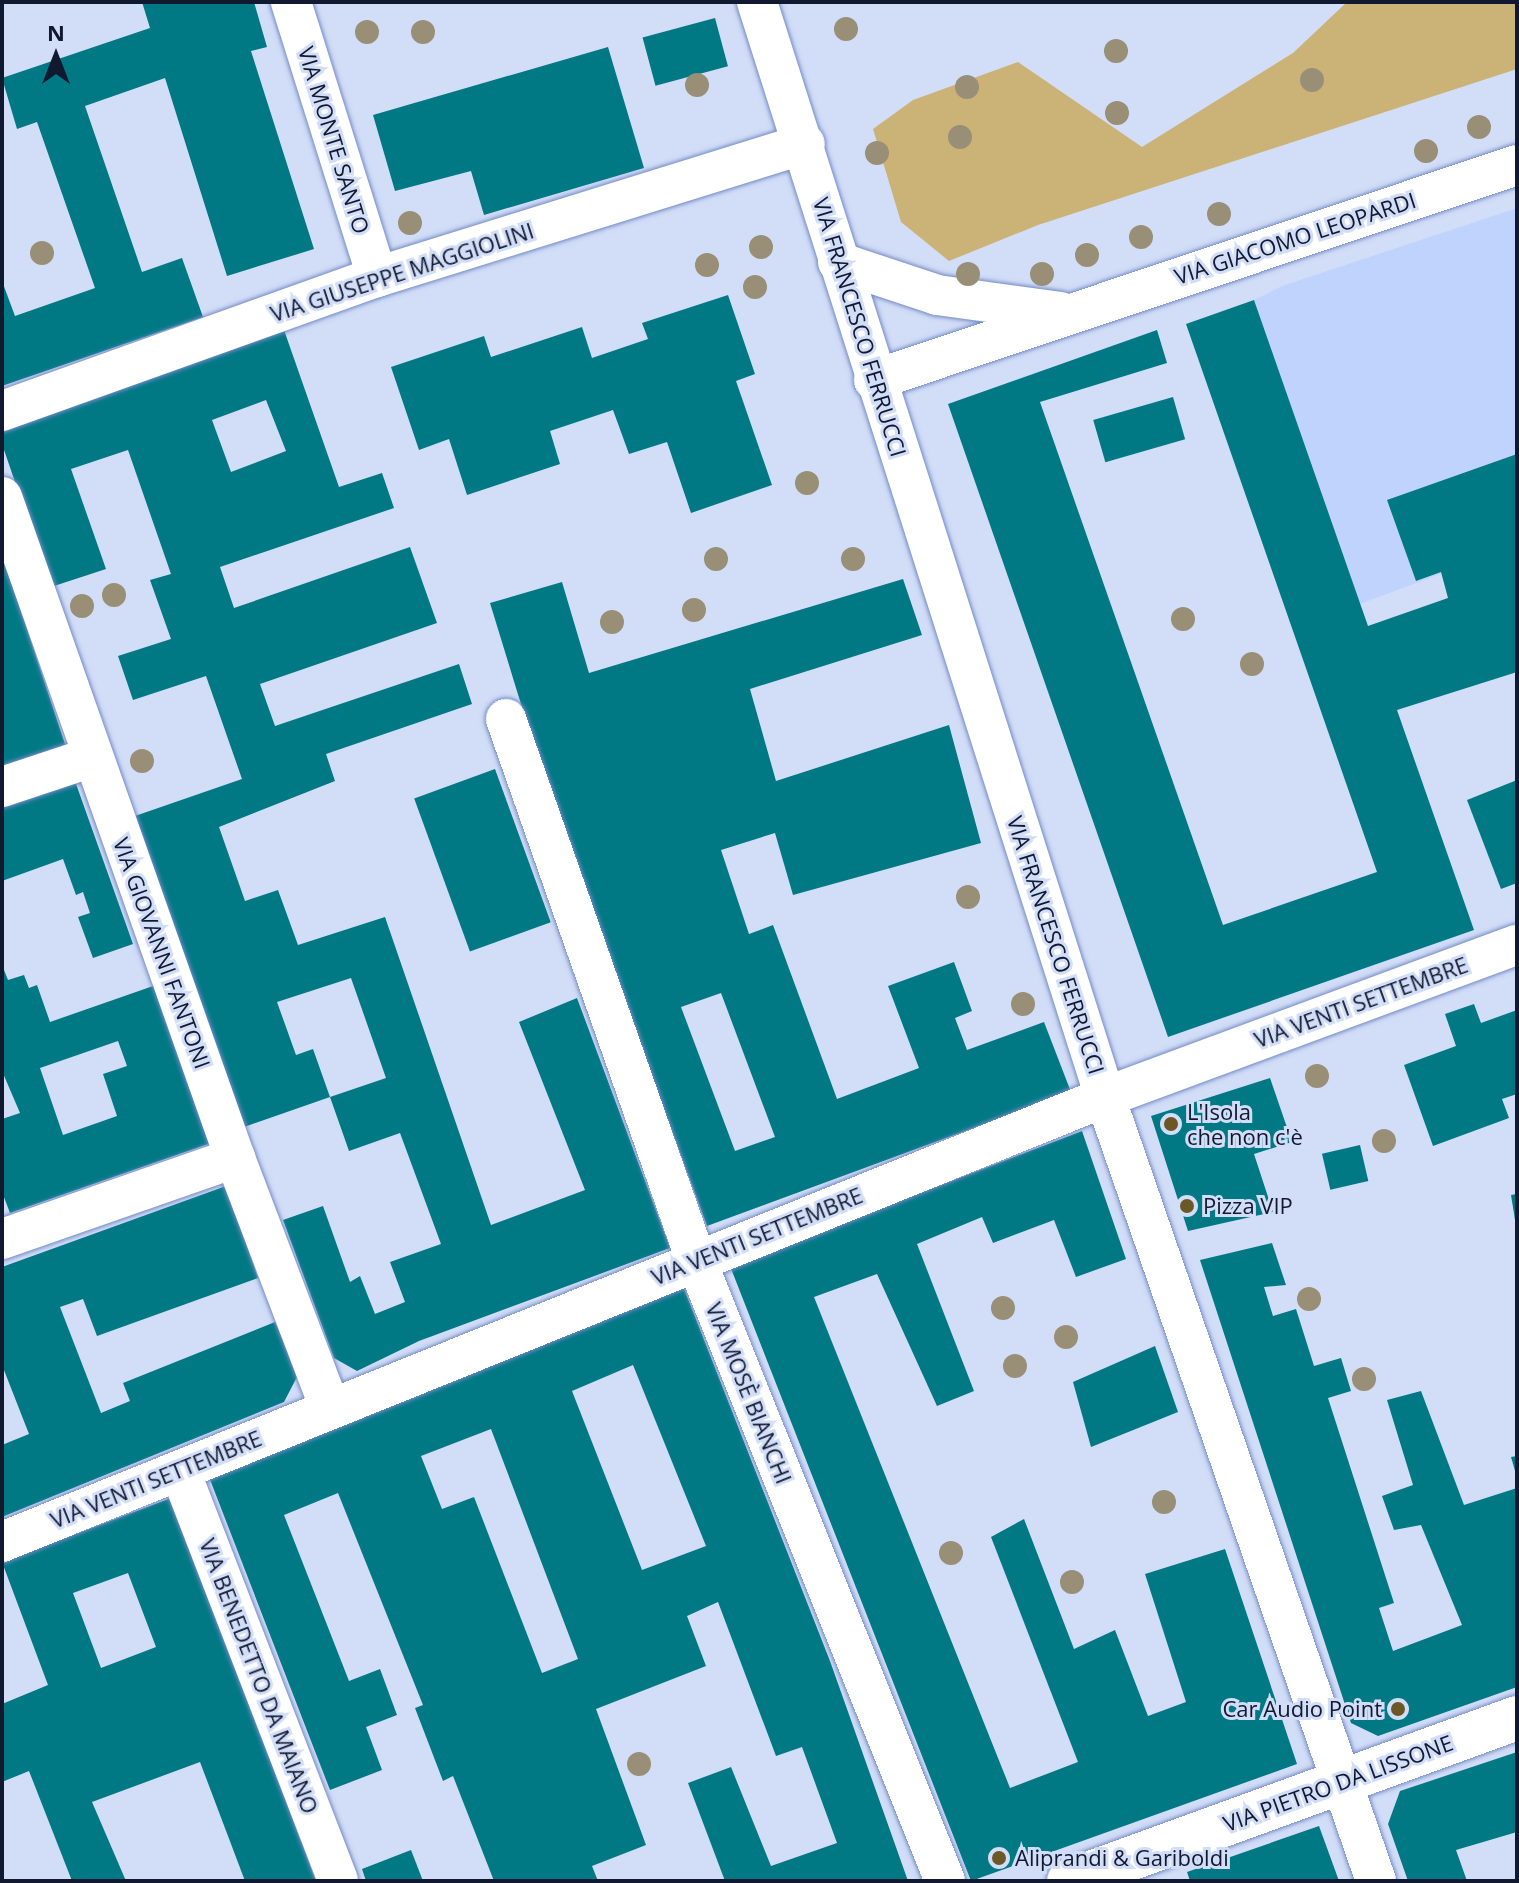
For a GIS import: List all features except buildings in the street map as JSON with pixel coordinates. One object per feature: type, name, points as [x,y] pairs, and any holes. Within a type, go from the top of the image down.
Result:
[{"type":"street","name":"VIA MONTE SANTO","points":[[291,2],[377,277]]},
{"type":"street","name":"VIA FRANCESCO FERRUCCI","points":[[757,2],[805,144],[874,380],[1105,1097],[1376,1881]]},
{"type":"street","name":"VIA GIUSEPPE MAGGIOLINI","points":[[2,411],[377,277],[805,144]]},
{"type":"street","name":"VIA GIACOMO LEOPARDI","points":[[874,380],[1517,165]]},
{"type":"street","name":"VIA GIACOMO LEOPARDI","points":[[838,262],[937,295],[1073,313]]},
{"type":"street","name":"VIA GIOVANNI FANTONI","points":[[2,497],[235,1158],[329,1406]]},
{"type":"street","name":"VIA MOSÈ BIANCHI","points":[[506,719],[696,1260],[945,1881]]},
{"type":"street","points":[[2,787],[92,757]]},
{"type":"street","name":"VIA VENTI SETTEMBRE","points":[[2,1542],[180,1471],[329,1406],[1105,1097],[1517,945]]},
{"type":"street","points":[[2,1239],[235,1158]]},
{"type":"street","name":"VIA BENEDETTO DA MAIANO","points":[[180,1471],[338,1881]]},
{"type":"street","name":"VIA PIETRO DA LISSONE","points":[[1069,1881],[1517,1718]]},
{"type":"shaded area","points":[[1347,2],[1517,2],[1517,69],[1038,225],[949,261],[901,222],[873,129],[913,100],[1018,62],[1142,147],[1293,53]]},
{"type":"shaded area","points":[[1517,208],[1517,545],[1360,604],[1254,300],[1282,286]]},
{"type":"place","name":"L'Isola che non c'è","points":[[1171,1124]]},
{"type":"place","name":"Pizza VIP","points":[[1187,1206]]},
{"type":"place","name":"Car Audio Point","points":[[1398,1709]]},
{"type":"place","name":"Aliprandi & Gariboldi","points":[[999,1858]]}]
